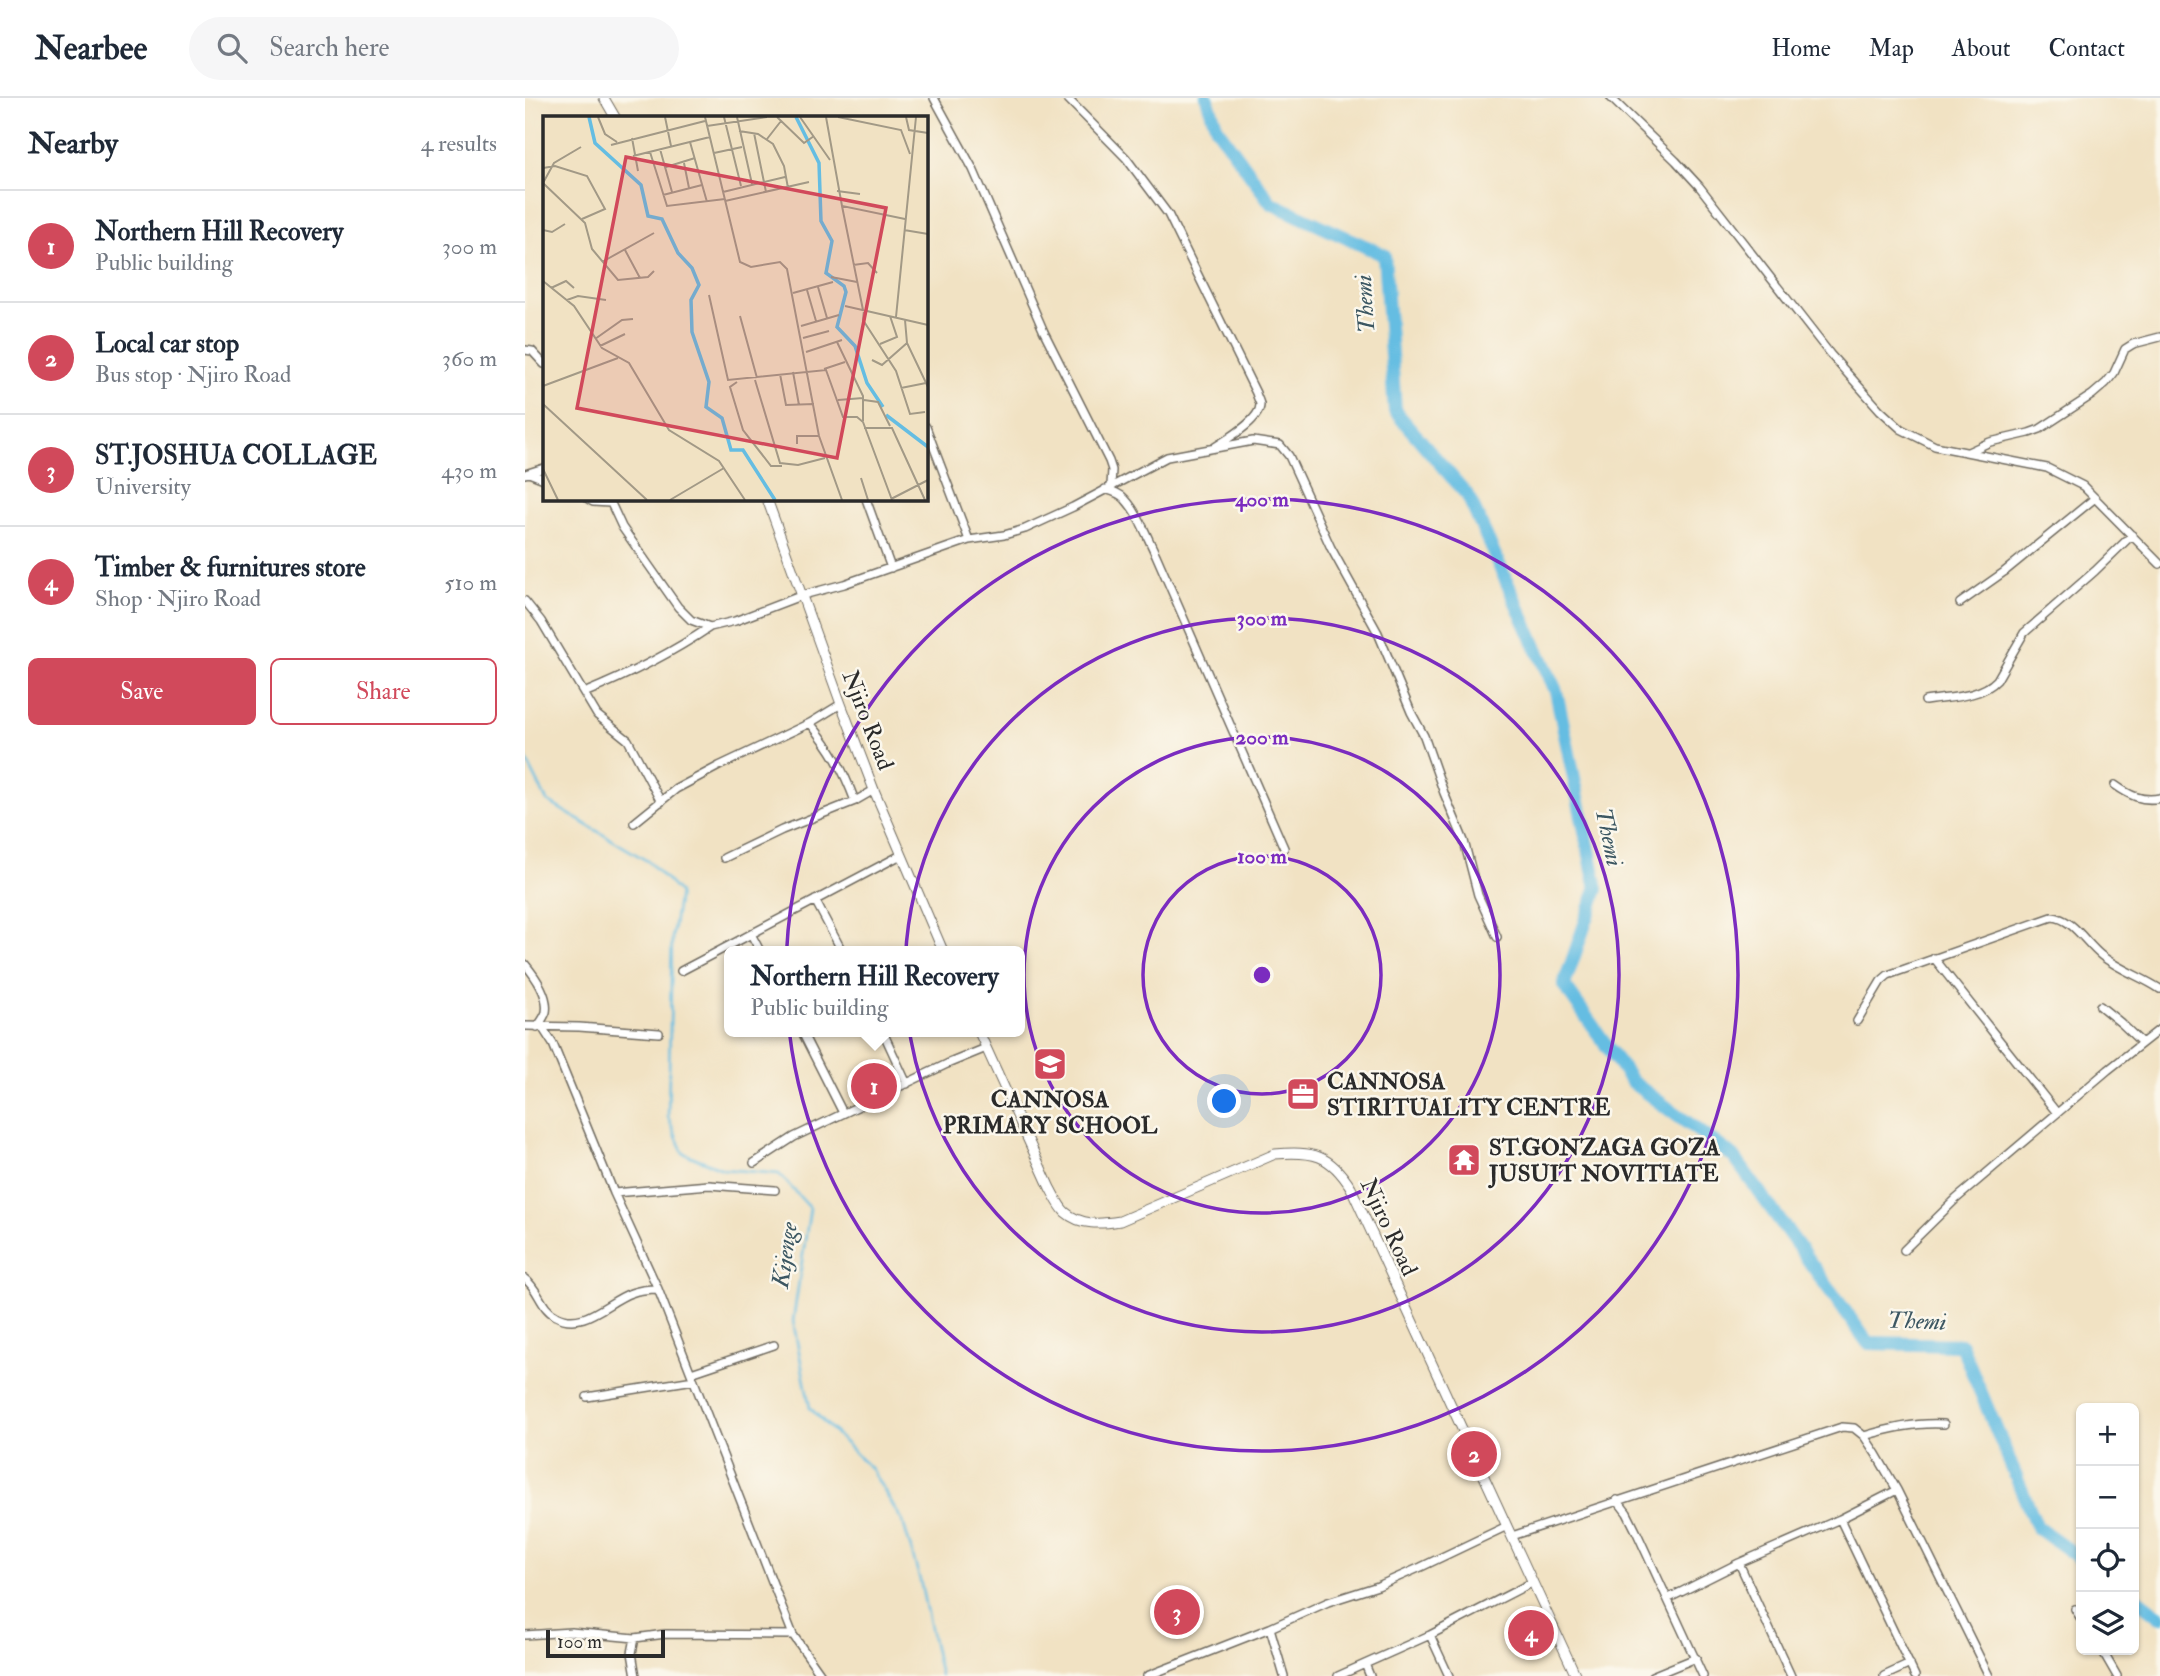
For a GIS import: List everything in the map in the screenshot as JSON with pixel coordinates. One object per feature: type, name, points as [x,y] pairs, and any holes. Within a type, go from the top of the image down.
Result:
[{"type":"street","points":[[604,98],[614,116]]},
{"type":"street","points":[[934,98],[973,169],[1044,332],[1109,461],[1112,470],[1107,487]]},
{"type":"street","points":[[1067,98],[1126,158],[1168,214],[1256,393],[1260,404],[1257,415],[1212,449]]},
{"type":"street","points":[[1611,98],[1699,186],[1830,354],[1880,410],[1901,429],[1935,446],[2047,468],[2083,486],[2160,564]]},
{"type":"street","points":[[1967,452],[1990,442],[2040,429],[2106,383],[2114,373],[2125,349],[2133,344],[2160,337]]},
{"type":"street","points":[[525,350],[533,351],[543,362]]},
{"type":"street","points":[[927,430],[969,540]]},
{"type":"street","points":[[584,693],[669,653],[710,626],[735,621],[969,540],[1025,529],[1167,457],[1253,440],[1280,445],[1289,456],[1331,548],[1378,633],[1424,736],[1464,841],[1478,895],[1497,937]]},
{"type":"street","points":[[1107,487],[1125,498],[1146,536],[1284,848]]},
{"type":"street","points":[[1960,603],[2004,572],[2095,498]]},
{"type":"street","points":[[590,500],[610,501],[622,527],[678,607],[691,620],[710,626]]},
{"type":"street","name":"Njiro Road","points":[[767,500],[874,790],[941,946]]},
{"type":"street","points":[[866,500],[891,568]]},
{"type":"street","points":[[1925,701],[1981,691],[1991,686],[2024,633],[2132,535]]},
{"type":"street","points":[[525,601],[541,621],[597,715],[628,740],[661,802]]},
{"type":"street","points":[[634,823],[676,789],[693,779],[810,723],[841,704]]},
{"type":"street","points":[[810,723],[840,763],[855,801]]},
{"type":"street","points":[[2115,785],[2131,796],[2149,801],[2160,799]]},
{"type":"street","points":[[724,858],[782,830],[855,801],[874,790]]},
{"type":"street","points":[[728,946],[901,855]]},
{"type":"street","points":[[815,900],[839,946]]},
{"type":"street","points":[[1857,1021],[1881,981],[1888,975],[2052,917],[2067,921],[2102,956],[2160,989]]},
{"type":"street","points":[[751,934],[757,946]]},
{"type":"street","points":[[681,971],[724,948]]},
{"type":"street","points":[[1934,958],[2057,1113]]},
{"type":"street","points":[[525,964],[542,991],[546,1003],[540,1027]]},
{"type":"street","points":[[2100,1006],[2142,1042]]},
{"type":"street","points":[[525,1026],[659,1033]]},
{"type":"street","points":[[540,1027],[553,1044],[614,1194],[658,1289],[793,1635],[822,1676]]},
{"type":"street","points":[[1904,1250],[1957,1199],[2160,1029]]},
{"type":"street","points":[[805,1037],[843,1113]]},
{"type":"street","points":[[885,1037],[907,1084]]},
{"type":"street","name":"Njiro Road","points":[[981,1037],[1050,1188],[1064,1212],[1090,1223],[1120,1221],[1275,1154],[1299,1152],[1316,1155],[1333,1164],[1351,1188],[1576,1676]]},
{"type":"street","points":[[754,1163],[794,1137],[986,1048]]},
{"type":"street","points":[[614,1194],[709,1185],[775,1190]]},
{"type":"street","points":[[525,1279],[550,1312],[558,1318],[569,1320],[585,1318],[629,1293],[658,1289]]},
{"type":"street","points":[[587,1397],[692,1376],[774,1345]]},
{"type":"street","points":[[1864,1436],[1892,1428],[1929,1423],[1944,1424]]},
{"type":"street","points":[[1512,1536],[1842,1427],[1854,1428],[1864,1436],[1897,1490],[1989,1676]]},
{"type":"street","points":[[1669,1598],[1897,1490]]},
{"type":"street","points":[[1617,1500],[1627,1513],[1669,1598],[1703,1676]]},
{"type":"street","points":[[1840,1519],[1915,1676]]},
{"type":"street","points":[[1147,1676],[1270,1628],[1328,1602],[1378,1586],[1507,1526]]},
{"type":"street","points":[[1739,1563],[1791,1676]]},
{"type":"street","points":[[1338,1676],[1430,1635],[1533,1582]]},
{"type":"street","points":[[1270,1628],[1284,1676]]},
{"type":"street","points":[[525,1635],[571,1632],[635,1638],[665,1634],[793,1635]]},
{"type":"street","points":[[1430,1635],[1449,1676]]},
{"type":"street","points":[[635,1638],[632,1653],[636,1676]]},
{"type":"street","points":[[2105,1655],[2117,1676]]},
{"type":"street","points":[[1652,1676],[1696,1658]]},
{"type":"street","points":[[1365,1664],[1370,1676]]},
{"type":"street","points":[[1884,1676],[1910,1664]]},
{"type":"waterway","name":"Themi","points":[[1207,98],[1217,128],[1271,203],[1384,255],[1395,411],[1468,496],[1556,691],[1597,889],[1564,985],[1632,1082],[1734,1157],[1868,1343],[1961,1345],[2037,1527],[2076,1555]]},
{"type":"waterway","name":"Kijenge","points":[[525,757],[547,801],[649,862],[679,893],[672,938],[668,1117],[683,1153],[723,1169],[779,1174],[810,1208],[793,1321],[810,1408],[871,1469],[903,1522],[920,1580],[940,1676]]},
{"type":"waterway","name":"Themi","points":[[2139,1601],[2160,1617]]},
{"type":"place","name":"CANNOSA PRIMARY SCHOOL","points":[[1050,1064]]},
{"type":"place","name":"Northern Hill Recovery","points":[[874,1086]]},
{"type":"place","name":"CANNOSA STIRITUALITY CENTRE","points":[[1303,1094]]},
{"type":"place","name":"ST.GONZAGA GOZA JUSUIT NOVITIATE","points":[[1464,1160]]},
{"type":"place","name":"Local car stop","points":[[1474,1454]]},
{"type":"place","name":"ST.JOSHUA COLLAGE","points":[[1177,1612]]},
{"type":"place","name":"Timber & furnitures store","points":[[1531,1633]]}]
